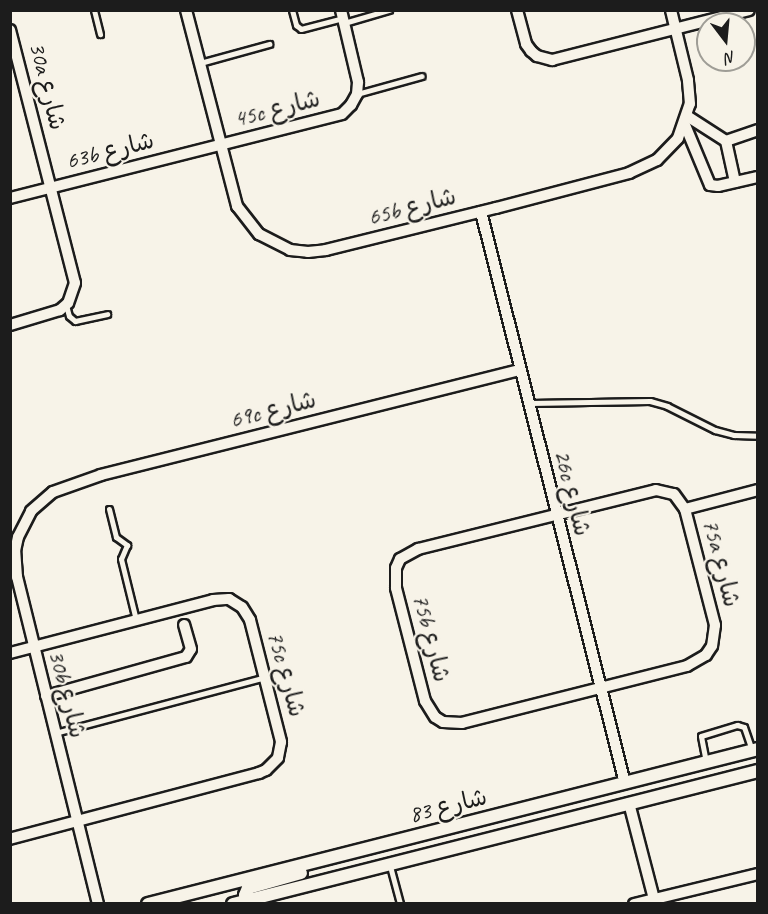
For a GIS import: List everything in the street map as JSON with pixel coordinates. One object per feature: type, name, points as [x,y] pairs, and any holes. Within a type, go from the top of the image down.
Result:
[{"type":"street","name":"65b شارع","points":[[186,10],[237,206],[258,234],[282,247],[308,252],[326,250],[629,173],[657,160],[668,150],[686,121]]},
{"type":"street","points":[[517,10],[531,51],[544,59],[552,60],[748,10]]},
{"type":"street","points":[[671,10],[689,86],[686,121],[708,183],[715,187],[758,177]]},
{"type":"street","points":[[343,17],[358,82],[357,94]]},
{"type":"street","name":"30a شارع","points":[[10,30],[75,283],[73,294],[66,305]]},
{"type":"street","name":"45c شارع","points":[[220,145],[330,119],[351,105],[357,94]]},
{"type":"street","points":[[686,121],[726,141],[758,130]]},
{"type":"street","points":[[726,141],[735,182]]},
{"type":"street","name":"63b شارع","points":[[10,198],[220,145]]},
{"type":"street","name":"26c شارع","points":[[481,212],[527,403],[625,783]]},
{"type":"street","points":[[10,325],[50,314],[66,305]]},
{"type":"street","name":"69c شارع","points":[[41,500],[53,492],[101,475],[519,370]]},
{"type":"street","name":"75a شارع","points":[[556,514],[656,490],[674,494],[685,509],[715,625],[712,646],[698,662],[601,689]]},
{"type":"street","points":[[685,509],[758,490]]},
{"type":"street","name":"30b شارع","points":[[41,500],[31,511],[18,537],[16,596],[33,647],[56,733],[98,903]]},
{"type":"street","name":"75b شارع","points":[[556,514],[417,549],[400,560],[396,568],[396,588],[425,701],[435,717],[452,724],[601,689]]},
{"type":"street","name":"75c شارع","points":[[10,653],[213,600],[236,602],[247,613],[250,620],[281,742],[278,758],[266,770],[10,839]]},
{"type":"street","points":[[46,696],[186,657],[191,649],[184,625]]},
{"type":"street","name":"شارع 83","points":[[148,903],[755,749]]},
{"type":"street","name":"شارع 83","points":[[233,903],[758,771]]},
{"type":"street","points":[[629,804],[654,901]]},
{"type":"street","points":[[251,899],[245,895],[248,888],[313,869],[327,858]]},
{"type":"street","points":[[634,903],[654,901],[758,874]]},
{"type":"lane","points":[[94,10],[100,34]]},
{"type":"lane","points":[[292,10],[296,25],[301,28],[343,17],[389,10]]},
{"type":"lane","points":[[200,63],[269,44]]},
{"type":"lane","points":[[357,94],[422,76]]},
{"type":"lane","points":[[66,305],[69,316],[75,321],[107,314]]},
{"type":"lane","points":[[527,403],[650,401],[667,406],[715,430],[734,435],[758,436]]},
{"type":"lane","points":[[109,510],[116,537],[127,546],[121,559],[136,620]]},
{"type":"lane","points":[[56,733],[265,677]]},
{"type":"lane","points":[[706,762],[701,736],[736,725],[744,727],[755,749]]},
{"type":"lane","points":[[390,864],[400,903]]}]
